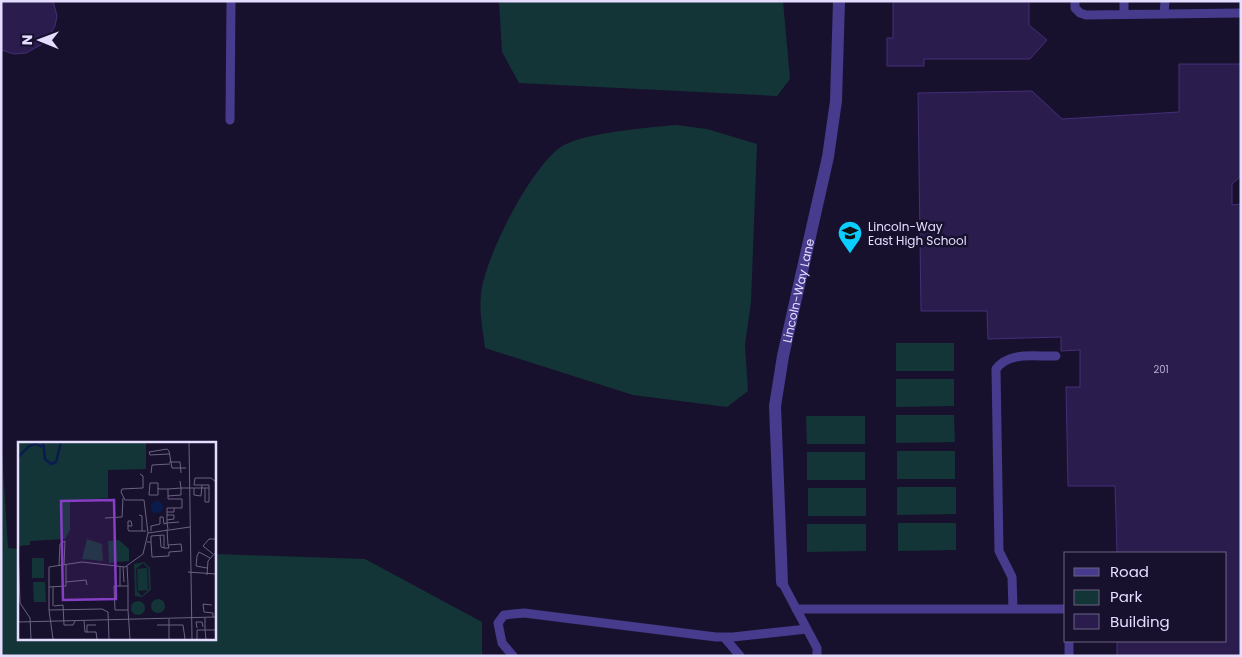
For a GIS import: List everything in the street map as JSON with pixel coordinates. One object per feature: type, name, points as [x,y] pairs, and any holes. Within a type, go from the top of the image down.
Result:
[{"type":"street","name":"Lincoln-Way Lane","points":[[782,582],[775,406],[783,356],[829,147],[836,101],[839,1]]},
{"type":"lane","points":[[230,120],[232,1]]},
{"type":"lane","points":[[1075,1],[1075,8],[1080,13],[1241,13]]},
{"type":"lane","points":[[1124,1],[1124,14]]},
{"type":"lane","points":[[1164,1],[1164,14]]},
{"type":"lane","points":[[1013,609],[1012,578],[999,551],[996,369],[1002,360],[1015,356],[1056,356]]},
{"type":"lane","points":[[782,582],[817,648],[818,656]]},
{"type":"lane","points":[[796,609],[1064,609]]},
{"type":"lane","points":[[513,656],[502,643],[498,623],[504,615],[524,613],[610,625],[724,637],[807,629]]},
{"type":"lane","points":[[724,637],[740,656]]},
{"type":"lane","points":[[1069,642],[1070,656]]},
{"type":"green space","points":[[499,1],[783,1],[790,79],[777,96],[519,83],[502,52]]},
{"type":"green space","points":[[676,125],[707,129],[757,144],[751,302],[745,345],[748,391],[727,407],[633,395],[485,348],[481,301],[484,279],[490,259],[512,213],[538,171],[564,145],[575,141],[618,131]]},
{"type":"green space","points":[[896,343],[954,343],[954,371],[896,371]]},
{"type":"green space","points":[[896,379],[954,379],[954,406],[896,407]]},
{"type":"green space","points":[[896,415],[954,415],[955,442],[896,443]]},
{"type":"green space","points":[[806,416],[865,416],[865,444],[807,444]]},
{"type":"green space","points":[[1,436],[8,548],[18,549],[18,640],[215,640],[215,554],[365,559],[482,622],[482,656],[1,656]]},
{"type":"green space","points":[[897,451],[955,451],[955,479],[897,479]]},
{"type":"green space","points":[[807,452],[865,452],[865,480],[807,480]]},
{"type":"green space","points":[[897,487],[956,487],[956,514],[897,515]]},
{"type":"green space","points":[[808,488],[866,488],[866,516],[808,516]]},
{"type":"green space","points":[[898,523],[956,523],[956,550],[898,551]]},
{"type":"green space","points":[[807,524],[866,524],[866,551],[807,552]]},
{"type":"building","points":[[1,1],[53,1],[57,16],[55,26],[46,42],[26,53],[14,54],[1,50]]},
{"type":"building","points":[[893,1],[1029,1],[1029,25],[1047,40],[1030,59],[924,59],[924,66],[887,66],[887,38],[893,38]]},
{"type":"building","name":"Lincoln-Way East High School","points":[[1179,64],[1241,64],[1241,176],[1232,184],[1232,205],[1241,204],[1241,656],[1117,656],[1117,642],[1227,642],[1227,552],[1117,552],[1115,486],[1068,486],[1066,387],[1080,387],[1080,350],[1061,351],[1061,337],[988,339],[987,311],[921,311],[918,93],[1032,91],[1062,119],[1179,112]]},
{"type":"place","name":"Lincoln-Way East High School","points":[[850,254]]}]
